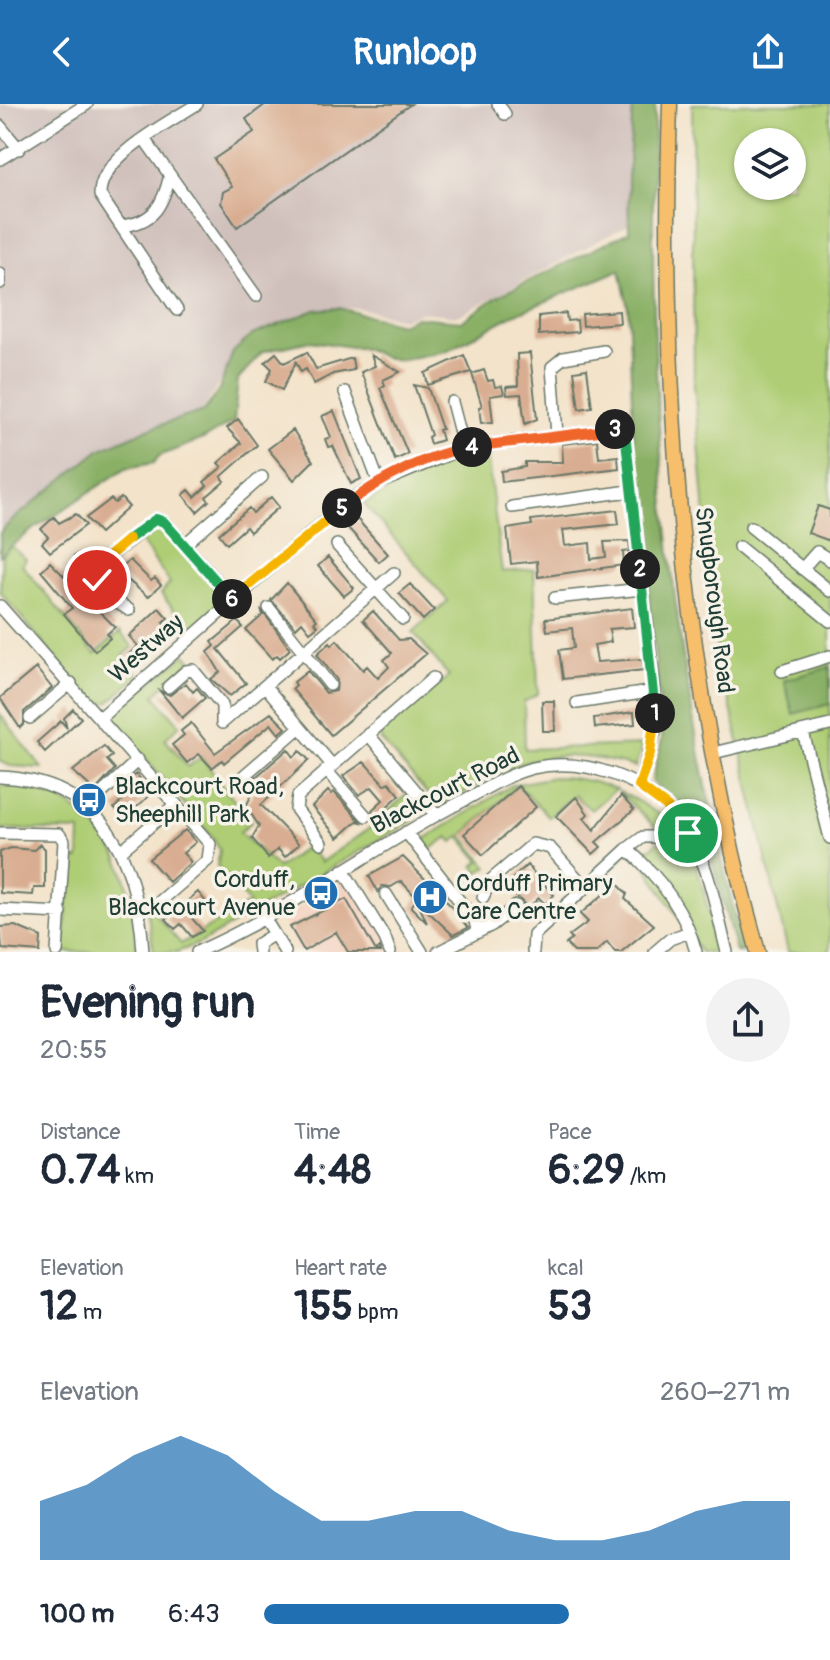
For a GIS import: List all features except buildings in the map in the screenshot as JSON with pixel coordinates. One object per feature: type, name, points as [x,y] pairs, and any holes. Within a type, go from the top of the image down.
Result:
[{"type":"main road","name":"Snugborough Road","points":[[670,104],[667,219],[672,405],[693,613],[713,753],[758,952]]},
{"type":"street","points":[[0,159],[87,104]]},
{"type":"street","points":[[177,310],[100,195],[100,181],[115,160],[197,104]]},
{"type":"street","points":[[0,126],[19,149]]},
{"type":"street","points":[[145,140],[256,296]]},
{"type":"street","points":[[121,226],[135,225],[154,215],[162,204],[170,175]]},
{"type":"street","points":[[0,274],[0,283]]},
{"type":"street","points":[[557,435],[552,367],[563,358],[604,351]]},
{"type":"street","points":[[345,392],[379,483]]},
{"type":"street","points":[[452,402],[464,448]]},
{"type":"street","name":"Westway","points":[[101,717],[319,526],[379,483],[464,448],[615,429],[622,433],[626,441],[655,691],[655,731],[639,786]]},
{"type":"street","points":[[184,545],[262,477]]},
{"type":"street","points":[[512,507],[630,491]]},
{"type":"street","points":[[90,572],[156,519],[164,522],[234,600]]},
{"type":"street","points":[[751,527],[830,591]]},
{"type":"street","points":[[337,545],[403,619]]},
{"type":"street","points":[[739,547],[830,621]]},
{"type":"street","points":[[802,569],[817,552],[830,560]]},
{"type":"street","points":[[79,560],[115,601],[129,610]]},
{"type":"street","points":[[168,687],[188,670],[193,670],[221,703],[222,723],[394,573]]},
{"type":"street","points":[[555,598],[642,589]]},
{"type":"street","points":[[0,606],[206,837],[211,854],[206,862],[157,904]]},
{"type":"street","points":[[269,608],[267,610],[330,685]]},
{"type":"street","points":[[782,671],[830,656]]},
{"type":"street","points":[[321,843],[296,809],[295,802],[329,768],[433,678]]},
{"type":"street","points":[[30,718],[71,683]]},
{"type":"street","points":[[265,686],[300,727],[366,816]]},
{"type":"street","points":[[577,703],[655,691]]},
{"type":"street","points":[[713,753],[830,725]]},
{"type":"street","points":[[240,779],[300,727]]},
{"type":"street","points":[[803,732],[830,838]]},
{"type":"street","points":[[368,734],[436,815]]},
{"type":"street","points":[[103,792],[138,760]]},
{"type":"street","name":"Blackcourt Road","points":[[197,952],[436,815],[511,776],[542,767],[571,765],[596,769],[639,786],[667,807],[688,833],[727,952]]},
{"type":"street","points":[[0,777],[33,781],[66,795],[95,817],[122,850],[136,891],[143,952]]},
{"type":"street","points":[[122,850],[176,804]]},
{"type":"street","points":[[406,832],[475,921],[477,930]]},
{"type":"street","points":[[0,833],[59,834],[64,841],[57,952]]},
{"type":"street","points":[[533,952],[534,935],[627,849],[643,837],[653,837]]},
{"type":"street","points":[[483,897],[491,880],[533,844],[550,848],[585,887]]},
{"type":"street","points":[[627,849],[664,886],[689,932],[696,952]]},
{"type":"street","points":[[343,870],[385,938],[390,952]]},
{"type":"street","points":[[386,894],[422,952]]},
{"type":"street","points":[[438,952],[492,925],[516,906]]},
{"type":"street","points":[[0,910],[61,913]]},
{"type":"street","points":[[263,916],[285,952]]},
{"type":"street","points":[[655,952],[670,939],[689,932]]},
{"type":"street","points":[[259,952],[258,944],[274,934]]},
{"type":"shaded area","points":[[0,104],[649,104],[643,217],[458,316],[422,312],[402,319],[358,308],[315,309],[247,336],[203,410],[170,426],[0,538]]},
{"type":"shaded area","points":[[352,877],[359,888],[365,886],[405,952],[300,952],[281,919]]},
{"type":"green space","points":[[633,104],[655,104],[653,287],[662,469],[682,651],[716,831],[713,841],[707,842],[652,781],[662,740],[662,725],[634,447],[628,308],[620,270],[511,316],[446,351],[400,360],[385,358],[366,349],[310,341],[262,352],[238,380],[234,421],[205,438],[159,456],[154,463],[126,468],[28,533],[0,556],[0,533],[11,521],[101,449],[145,430],[204,411],[219,390],[233,352],[252,335],[315,310],[339,308],[401,324],[416,317],[462,321],[498,296],[629,232],[628,179]]},
{"type":"green space","points":[[692,104],[830,104],[830,952],[788,952],[716,644],[694,385]]},
{"type":"green space","points":[[487,453],[502,572],[534,569],[538,694],[524,702],[525,749],[643,745],[635,767],[586,757],[538,759],[506,770],[444,802],[430,797],[381,740],[380,733],[449,676],[413,632],[448,601],[364,504],[423,472]]},
{"type":"green space","points":[[154,527],[168,534],[218,592],[216,607],[190,630],[161,594],[170,583],[138,537]]},
{"type":"green space","points":[[3,539],[26,559],[22,565],[95,654],[120,632],[133,647],[123,656],[139,675],[109,702],[96,703],[87,695],[0,592]]},
{"type":"green space","points":[[186,654],[192,661],[154,695],[180,725],[165,739],[188,767],[201,757],[251,822],[240,832],[278,868],[307,846],[321,862],[374,825],[411,790],[420,809],[412,821],[202,942],[177,952],[154,952],[146,903],[181,944],[249,903],[217,866],[220,850],[213,838],[113,720],[115,711]]},
{"type":"green space","points":[[830,667],[830,704],[793,714],[784,680]]},
{"type":"green space","points":[[0,714],[42,768],[10,766],[0,761]]},
{"type":"green space","points":[[553,777],[580,779],[615,790],[591,810],[574,795],[549,817],[518,785],[462,835],[488,867],[479,872],[474,866],[480,861],[460,837],[453,842],[448,837],[427,852],[420,842],[512,785]]},
{"type":"green space","points":[[0,786],[36,789],[54,796],[86,817],[111,845],[126,882],[138,952],[64,952],[70,859],[79,859],[80,831],[0,829]]},
{"type":"green space","points":[[618,791],[669,820],[685,841],[698,871],[717,952],[700,952],[636,851],[639,844],[649,850],[664,836]]},
{"type":"green space","points":[[715,846],[719,847],[743,952],[736,952],[710,853]]},
{"type":"place","name":"Blackcourt Road, Sheephill Park","points":[[89,800]]},
{"type":"place","name":"Corduff, Blackcourt Avenue","points":[[321,893]]},
{"type":"place","name":"Corduff Primary Care Centre","points":[[430,897]]},
{"type":"route","points":[[97,580],[90,572],[156,519],[164,522],[234,600],[355,497],[422,463],[464,448],[615,429],[622,433],[626,441],[655,691],[655,731],[645,774],[639,786],[667,807],[688,833]]}]
